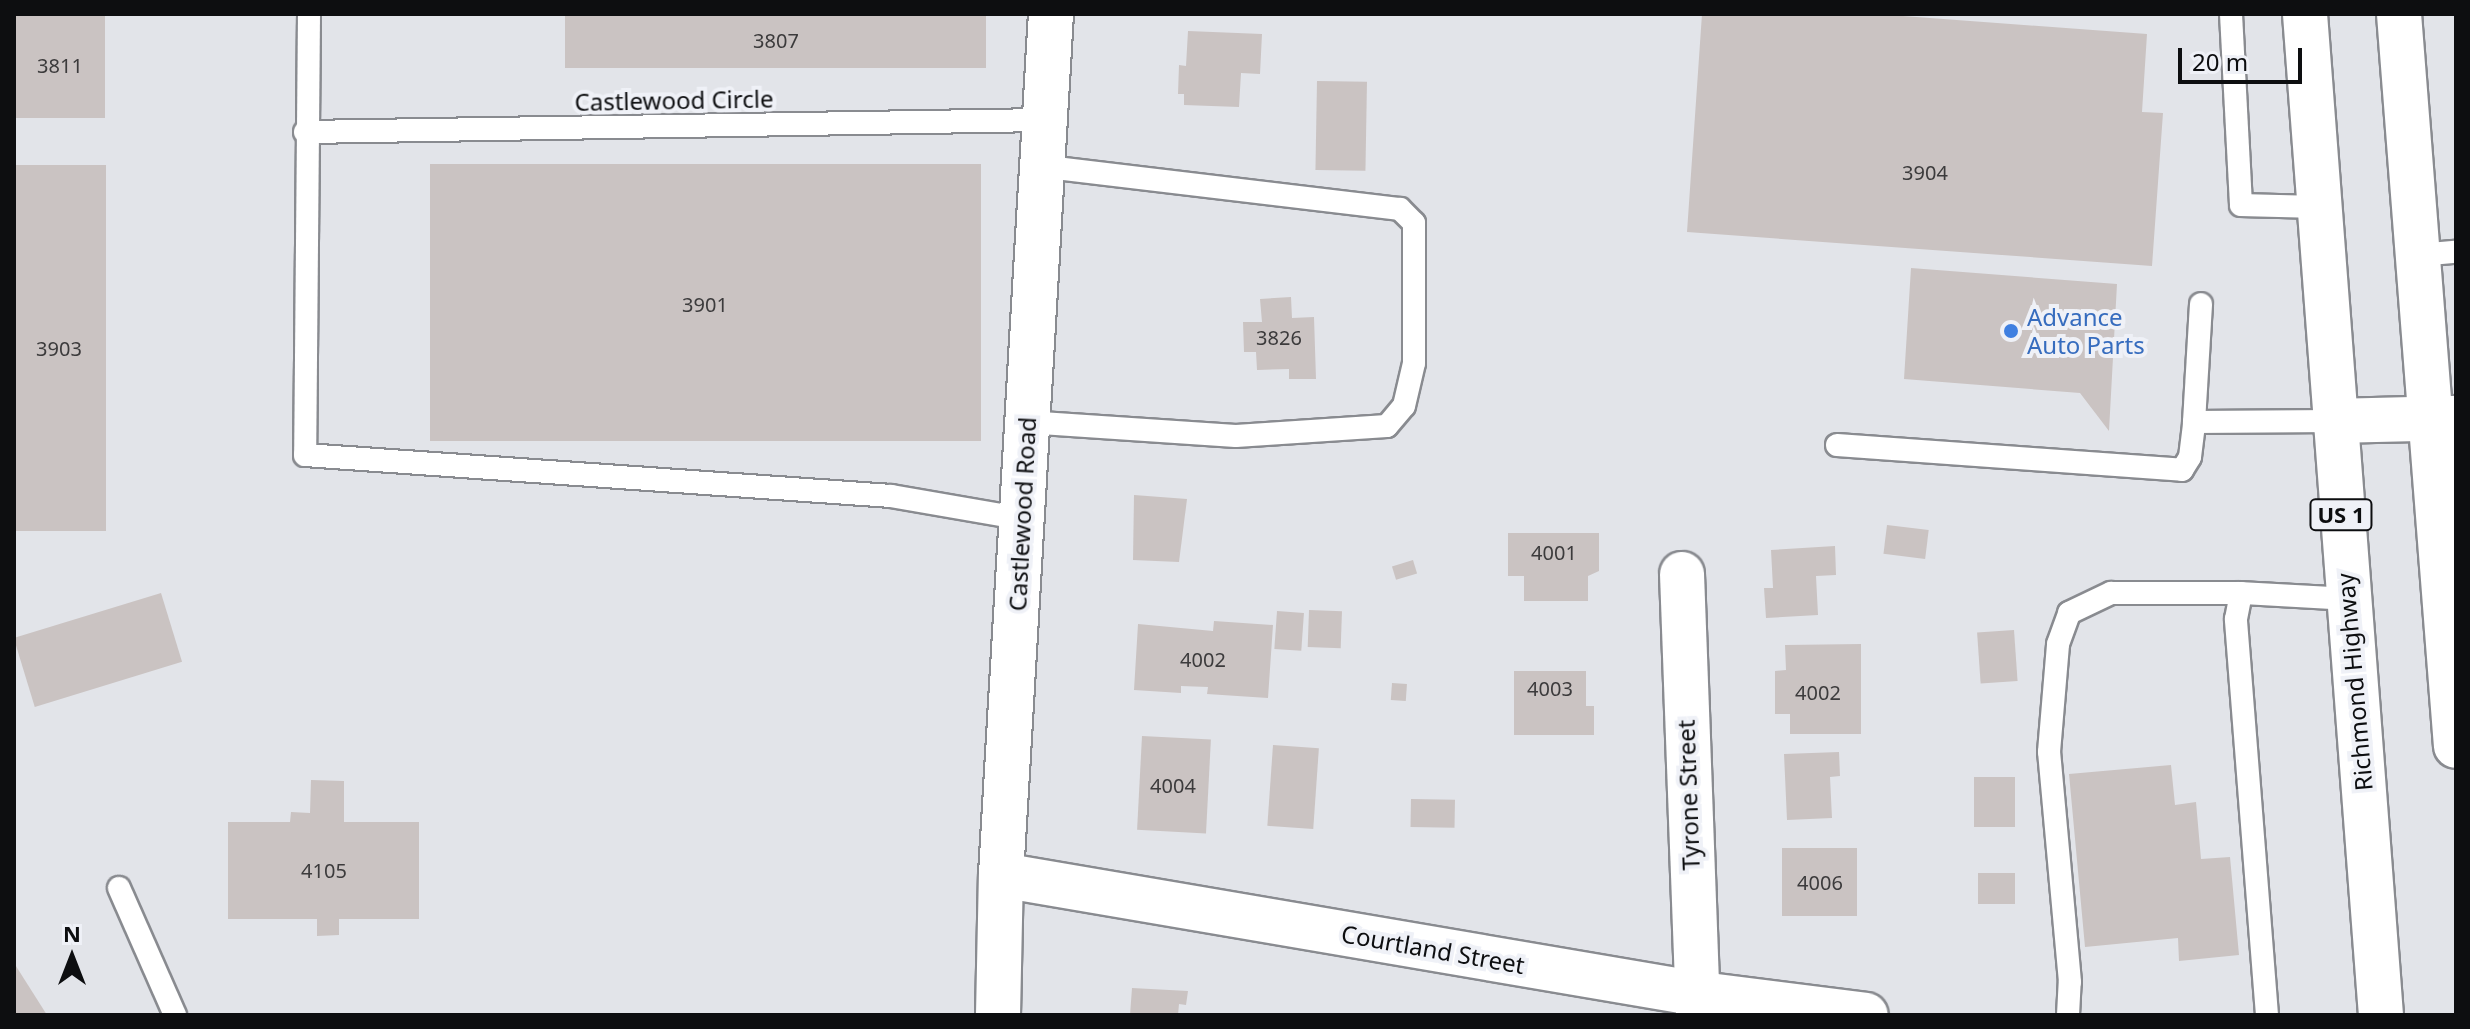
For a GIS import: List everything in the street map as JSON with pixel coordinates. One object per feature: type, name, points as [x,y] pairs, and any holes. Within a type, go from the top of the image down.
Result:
[{"type":"street","name":"Castlewood Road","points":[[998,1015],[1001,875],[1051,14]]},
{"type":"street","name":"Richmond Highway","points":[[2305,14],[2317,207],[2381,1015]]},
{"type":"street","points":[[2399,14],[2437,254],[2456,746]]},
{"type":"street","points":[[2334,421],[2443,418]]},
{"type":"street","name":"Tyrone Street","points":[[1682,574],[1696,1004]]},
{"type":"street","name":"Courtland Street","points":[[1001,875],[1696,1004],[1866,1015]]},
{"type":"lane","points":[[309,14],[305,132],[305,455],[891,496],[1024,519]]},
{"type":"lane","points":[[2231,14],[2241,205],[2317,207]]},
{"type":"lane","name":"Castlewood Circle","points":[[305,132],[1044,120]]},
{"type":"lane","points":[[1026,422],[1236,436],[1387,426],[1404,406],[1414,363],[1414,223],[1400,209],[1042,166]]},
{"type":"lane","points":[[1837,445],[2182,470],[2190,457],[2201,304]]},
{"type":"lane","points":[[2194,422],[2334,421]]},
{"type":"lane","points":[[2068,1015],[2070,982],[2049,752],[2058,644],[2069,613],[2111,593],[2241,593],[2348,599]]},
{"type":"lane","points":[[2241,593],[2237,662],[2267,1015]]},
{"type":"lane","points":[[119,888],[175,1015]]},
{"type":"building","points":[[14,14],[105,14],[105,118],[14,118]]},
{"type":"building","points":[[565,14],[986,14],[986,68],[565,68]]},
{"type":"building","points":[[1702,14],[1876,14],[2147,34],[2142,112],[2163,113],[2152,266],[1687,232]]},
{"type":"building","points":[[1188,31],[1262,34],[1260,74],[1241,73],[1239,107],[1184,105],[1184,94],[1178,94],[1179,65],[1186,66]]},
{"type":"building","points":[[1317,81],[1367,82],[1365,171],[1315,170]]},
{"type":"building","points":[[430,164],[981,164],[981,441],[430,441]]},
{"type":"building","points":[[14,165],[106,165],[106,531],[14,531]]},
{"type":"building","name":"Advance Auto Parts","points":[[1911,268],[2117,284],[2109,431],[2080,393],[1904,379]]},
{"type":"building","points":[[1291,297],[1292,318],[1314,317],[1316,379],[1289,379],[1289,369],[1257,370],[1256,352],[1244,352],[1243,322],[1262,322],[1260,299]]},
{"type":"building","points":[[1134,495],[1187,499],[1179,562],[1133,560]]},
{"type":"building","points":[[1887,525],[1929,530],[1925,559],[1883,554]]},
{"type":"building","points":[[1508,533],[1599,533],[1599,571],[1588,576],[1588,601],[1524,601],[1524,576],[1508,576]]},
{"type":"building","points":[[1835,546],[1836,575],[1816,576],[1818,615],[1766,618],[1764,588],[1773,588],[1771,550]]},
{"type":"building","points":[[1413,560],[1417,573],[1396,580],[1392,566]]},
{"type":"building","points":[[161,593],[182,662],[35,707],[14,638]]},
{"type":"building","points":[[1309,610],[1342,611],[1341,648],[1308,647]]},
{"type":"building","points":[[1277,611],[1304,613],[1301,651],[1274,649]]},
{"type":"building","points":[[1214,621],[1273,625],[1268,698],[1207,694],[1208,687],[1181,686],[1181,693],[1134,690],[1138,624],[1213,631]]},
{"type":"building","points":[[2014,630],[2018,681],[1981,683],[1977,633]]},
{"type":"building","points":[[1861,644],[1861,734],[1790,734],[1790,714],[1775,714],[1775,671],[1786,670],[1785,645]]},
{"type":"building","points":[[1514,671],[1586,671],[1586,706],[1594,706],[1594,735],[1514,735]]},
{"type":"building","points":[[1392,683],[1407,684],[1406,701],[1391,700]]},
{"type":"building","points":[[1142,736],[1211,740],[1206,833],[1137,830]]},
{"type":"building","points":[[1273,745],[1319,748],[1313,829],[1267,826]]},
{"type":"building","points":[[1839,752],[1840,776],[1830,777],[1832,818],[1787,820],[1784,754]]},
{"type":"building","points":[[2171,765],[2175,805],[2196,802],[2201,859],[2230,857],[2239,955],[2179,961],[2178,938],[2085,947],[2069,774]]},
{"type":"building","points":[[1974,777],[2015,777],[2015,827],[1974,827]]},
{"type":"building","points":[[311,780],[344,781],[344,822],[419,822],[419,919],[339,919],[339,935],[317,936],[317,919],[228,919],[228,822],[290,822],[291,812],[310,813]]},
{"type":"building","points":[[1411,799],[1455,800],[1455,828],[1411,827]]},
{"type":"building","points":[[1782,848],[1857,848],[1857,916],[1782,916]]},
{"type":"building","points":[[1978,873],[2015,873],[2015,904],[1978,904]]},
{"type":"building","points":[[14,963],[47,1015],[14,1015]]},
{"type":"building","points":[[1132,988],[1188,991],[1186,1005],[1179,1004],[1178,1015],[1130,1015]]},
{"type":"place","name":"Advance Auto Parts","points":[[2011,331]]}]
